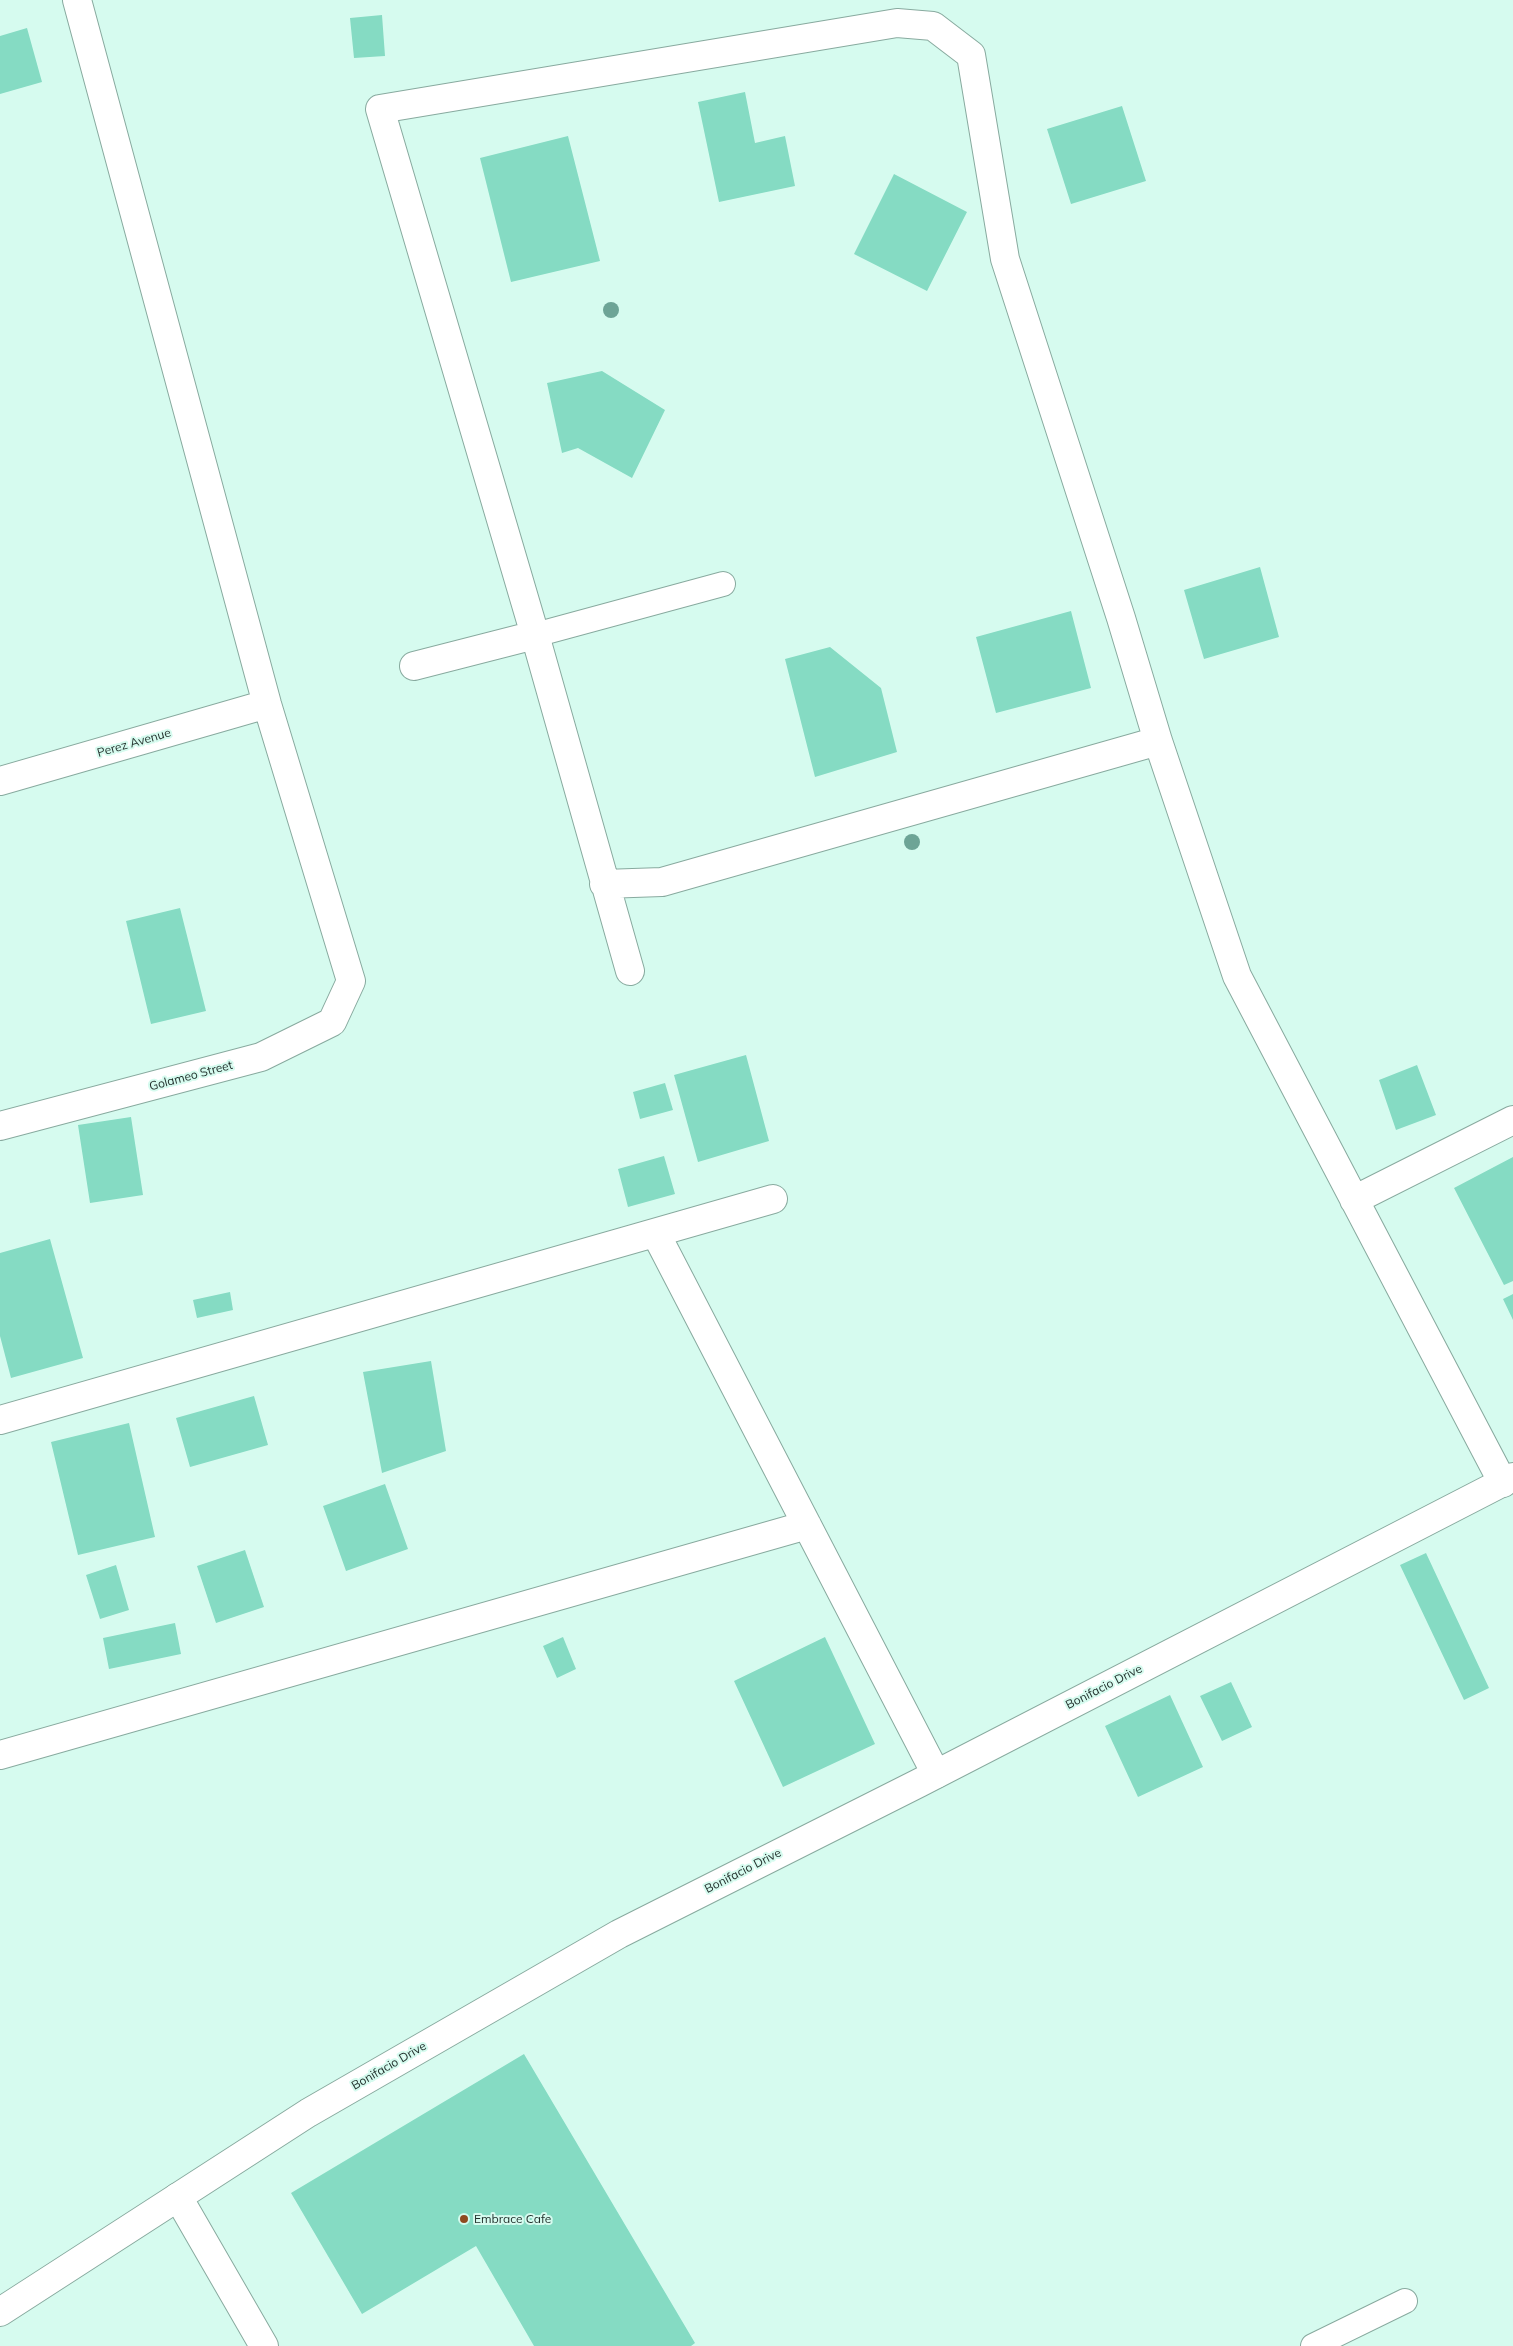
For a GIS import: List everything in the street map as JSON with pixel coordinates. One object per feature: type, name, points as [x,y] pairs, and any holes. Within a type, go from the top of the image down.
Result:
[{"type":"street","points":[[77,0],[267,704]]},
{"type":"street","points":[[630,971],[535,636],[380,109],[897,23],[934,26],[971,55],[1005,259],[1118,608],[1158,741],[1237,976],[1354,1200],[1508,1480]]},
{"type":"street","points":[[414,666],[535,636]]},
{"type":"street","name":"Perez Avenue","points":[[0,781],[267,704]]},
{"type":"street","name":"Golameo Street","points":[[0,1126],[261,1058],[332,1022],[351,981],[267,704]]},
{"type":"street","points":[[604,884],[662,882],[1158,741]]},
{"type":"street","points":[[1354,1200],[1513,1120]]},
{"type":"street","points":[[0,1420],[774,1199]]},
{"type":"street","points":[[656,1234],[936,1774]]},
{"type":"street","name":"Bonifacio Drive","points":[[0,2312],[308,2113],[619,1934],[936,1774],[1508,1480]]},
{"type":"street","points":[[0,1755],[807,1525]]},
{"type":"street","points":[[178,2197],[264,2346]]},
{"type":"lane","points":[[535,636],[723,584]]},
{"type":"lane","points":[[1313,2346],[1405,2301]]},
{"type":"building","points":[[382,15],[385,56],[354,58],[350,18]]},
{"type":"building","points":[[27,28],[42,82],[0,94],[0,36]]},
{"type":"building","points":[[745,92],[755,143],[785,136],[795,186],[719,202],[698,102]]},
{"type":"building","points":[[1122,106],[1146,181],[1071,204],[1047,129]]},
{"type":"building","points":[[568,136],[600,261],[511,282],[480,158]]},
{"type":"building","points":[[894,174],[967,212],[927,291],[854,254]]},
{"type":"building","points":[[602,371],[665,410],[632,478],[578,448],[562,453],[547,383]]},
{"type":"building","points":[[1260,567],[1279,637],[1204,659],[1184,590]]},
{"type":"building","points":[[1071,611],[1091,688],[996,713],[976,637]]},
{"type":"building","points":[[830,647],[881,688],[897,752],[815,777],[785,659]]},
{"type":"building","points":[[180,908],[206,1011],[151,1024],[126,921]]},
{"type":"building","points":[[746,1055],[769,1141],[698,1162],[674,1075]]},
{"type":"building","points":[[1417,1065],[1436,1115],[1396,1130],[1379,1080]]},
{"type":"building","points":[[665,1083],[673,1110],[640,1119],[633,1092]]},
{"type":"building","points":[[131,1117],[143,1195],[90,1203],[78,1125]]},
{"type":"building","points":[[664,1156],[675,1194],[628,1207],[618,1169]]},
{"type":"building","points":[[1513,1157],[1513,1281],[1504,1285],[1454,1188]]},
{"type":"building","points":[[50,1239],[83,1358],[11,1378],[0,1336],[0,1253]]},
{"type":"building","points":[[230,1292],[233,1310],[197,1318],[193,1300]]},
{"type":"building","points":[[1513,1294],[1513,1320],[1503,1299]]},
{"type":"building","points":[[431,1361],[446,1451],[382,1473],[363,1372]]},
{"type":"building","points":[[254,1396],[268,1445],[190,1467],[176,1418]]},
{"type":"building","points":[[129,1423],[155,1537],[78,1555],[51,1442]]},
{"type":"building","points":[[385,1484],[408,1549],[346,1571],[323,1506]]},
{"type":"building","points":[[245,1550],[264,1607],[216,1623],[197,1566]]},
{"type":"building","points":[[1426,1553],[1489,1688],[1464,1700],[1400,1565]]},
{"type":"building","points":[[116,1565],[129,1610],[100,1619],[86,1575]]},
{"type":"building","points":[[175,1623],[181,1654],[109,1669],[103,1638]]},
{"type":"building","points":[[563,1637],[576,1669],[557,1678],[543,1646]]},
{"type":"building","points":[[825,1637],[875,1744],[783,1787],[734,1681]]},
{"type":"building","points":[[1231,1682],[1252,1727],[1222,1741],[1200,1696]]},
{"type":"building","points":[[1170,1695],[1203,1767],[1138,1797],[1105,1726]]},
{"type":"building","name":"Embrace Cafe","points":[[524,2054],[695,2343],[691,2346],[534,2346],[476,2246],[362,2314],[291,2193]]},
{"type":"place","name":"Embrace Cafe","points":[[464,2219]]}]
